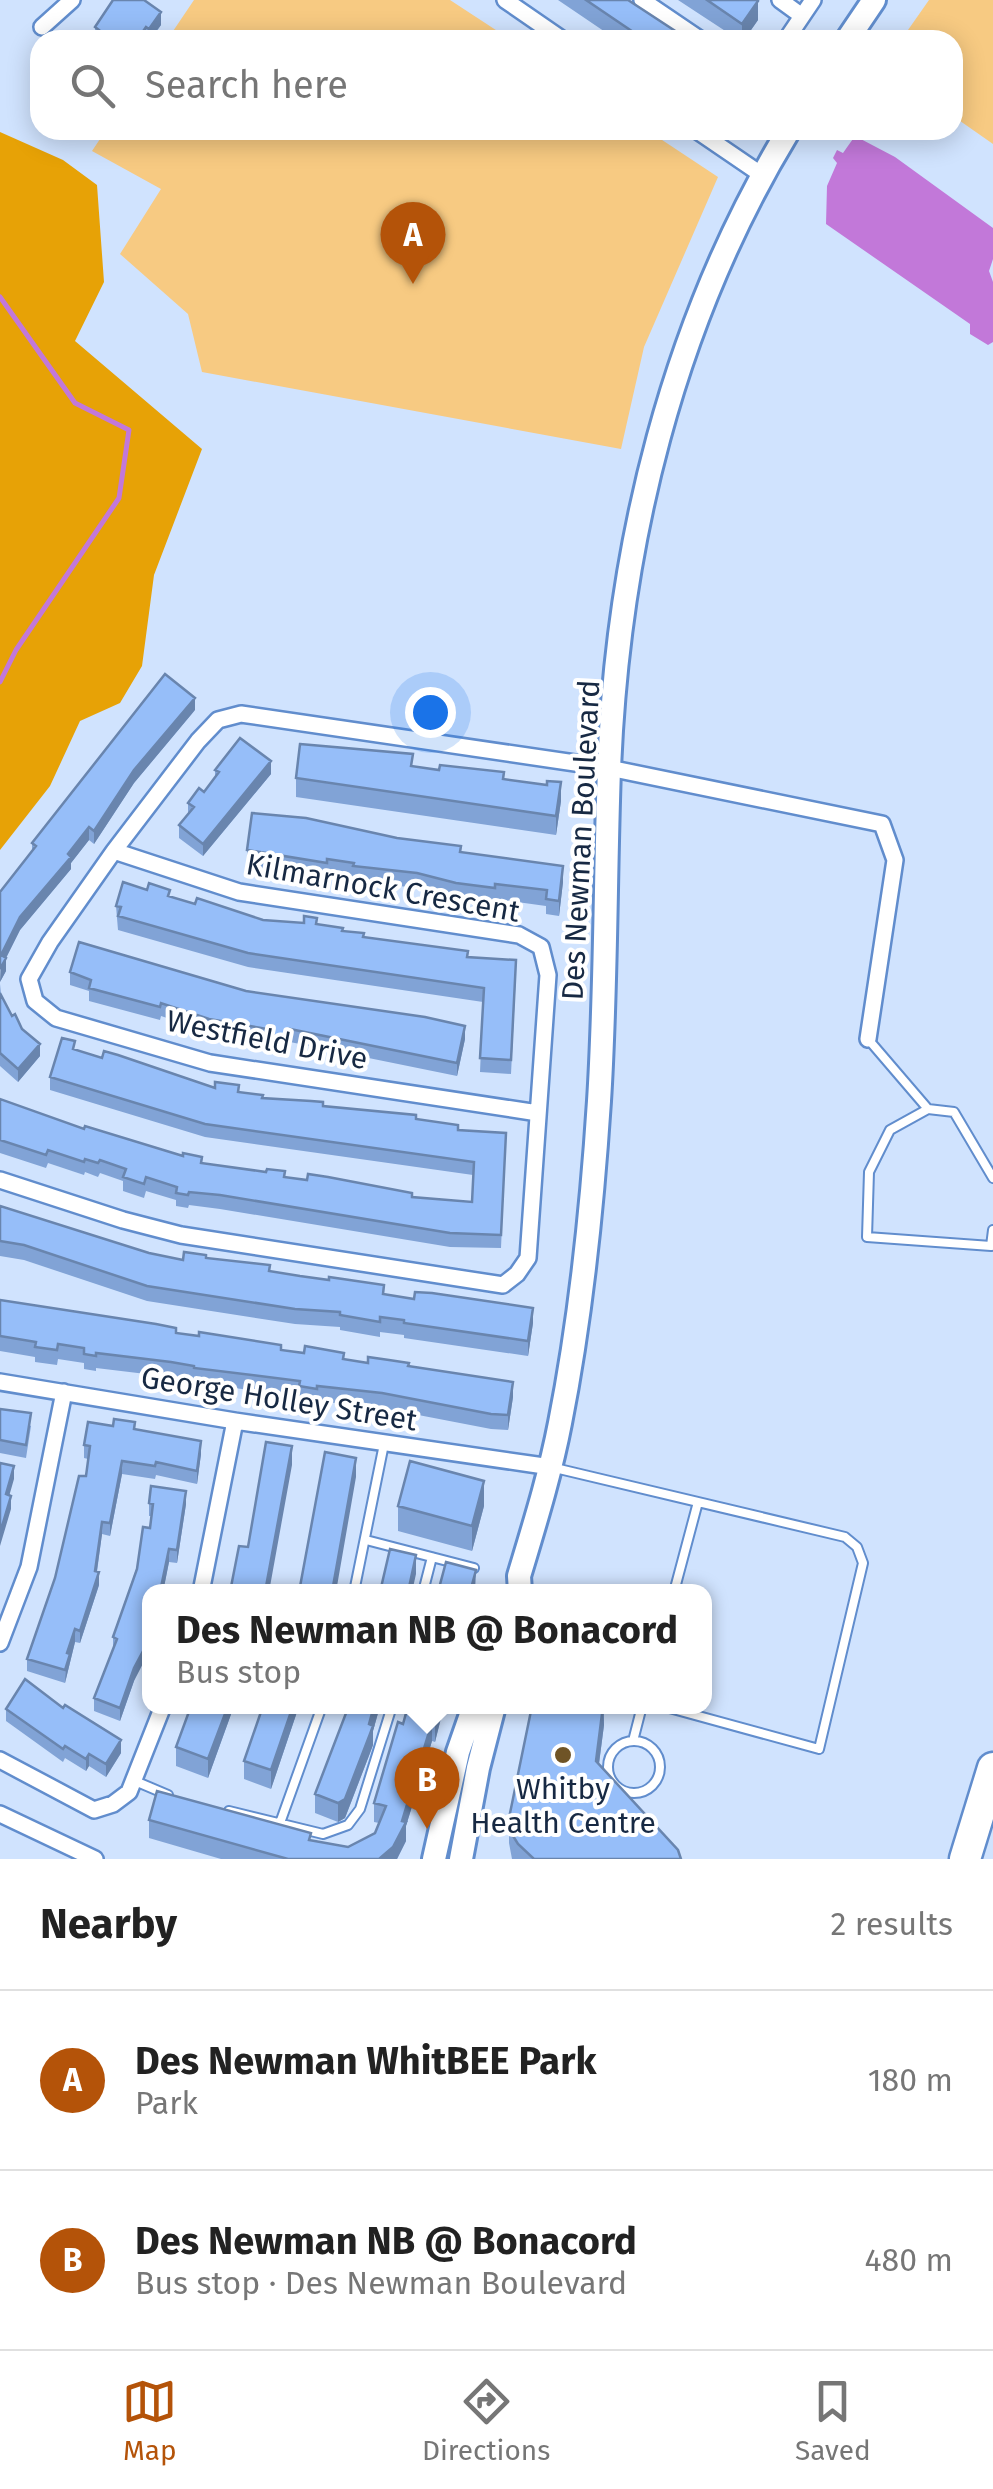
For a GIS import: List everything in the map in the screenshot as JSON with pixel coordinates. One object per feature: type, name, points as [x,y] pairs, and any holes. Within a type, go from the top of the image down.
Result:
[{"type":"highway","points":[[965,1859],[993,1768]]},
{"type":"street","points":[[42,26],[72,0]]},
{"type":"street","points":[[504,0],[548,30]]},
{"type":"street","points":[[642,0],[686,30]]},
{"type":"street","points":[[780,0],[802,16]]},
{"type":"street","points":[[793,30],[813,0]]},
{"type":"street","points":[[854,30],[874,0]]},
{"type":"street","points":[[711,140],[762,175]]},
{"type":"street","name":"Des Newman Boulevard","points":[[517,1584],[550,1467],[580,1310],[599,1102],[609,768],[624,608],[650,464],[687,342],[762,175],[783,140]]},
{"type":"street","name":"Westfield Drive","points":[[538,1113],[210,1063],[56,1018],[35,1001],[29,979],[50,942],[198,741],[218,720],[232,715],[609,768],[882,824],[895,860],[868,1039]]},
{"type":"street","name":"Kilmarnock Crescent","points":[[114,852],[239,892],[518,935],[541,947],[548,974],[538,1113]]},
{"type":"street","points":[[0,1180],[181,1236],[504,1285],[518,1274],[528,1258],[538,1113]]},
{"type":"street","name":"George Holley Street","points":[[0,1382],[550,1467]]},
{"type":"street","points":[[0,1643],[29,1567],[64,1392]]},
{"type":"street","points":[[203,1584],[235,1421]]},
{"type":"street","points":[[0,1760],[94,1810],[113,1804],[129,1792],[160,1714]]},
{"type":"street","points":[[434,1859],[458,1752],[471,1714]]},
{"type":"street","points":[[461,1859],[492,1714]]},
{"type":"street","points":[[0,1814],[96,1859]]},
{"type":"lane","points":[[868,1039],[928,1110]]},
{"type":"lane","points":[[993,1178],[954,1112],[928,1110],[890,1130],[869,1172],[867,1237],[991,1246],[993,1230]]},
{"type":"lane","points":[[356,1584],[384,1444]]},
{"type":"lane","points":[[550,1467],[845,1537],[857,1546],[863,1563],[819,1750],[691,1714]]},
{"type":"lane","points":[[676,1584],[698,1502]]},
{"type":"lane","points":[[366,1540],[474,1568]]},
{"type":"lane","points":[[426,1584],[432,1557]]},
{"type":"lane","points":[[280,1823],[319,1714]]},
{"type":"lane","points":[[218,1809],[323,1834],[336,1831],[360,1809],[390,1714]]},
{"type":"lane","points":[[632,1741],[640,1714]]},
{"type":"lane","points":[[632,1741],[655,1751],[661,1768],[655,1784],[631,1794],[615,1786],[608,1770],[617,1747],[632,1741]]},
{"type":"lane","points":[[135,1781],[172,1797]]},
{"type":"shaded area","points":[[194,0],[450,0],[496,30],[174,30]]},
{"type":"shaded area","points":[[929,0],[993,0],[993,144],[963,123],[963,30],[908,30]]},
{"type":"shaded area","points":[[0,132],[63,160],[97,185],[104,282],[75,341],[202,449],[154,575],[142,666],[120,703],[80,721],[50,786],[0,850]]},
{"type":"shaded area","points":[[99,140],[662,140],[718,177],[644,347],[621,449],[202,372],[188,314],[120,254],[161,189],[92,151]]},
{"type":"shaded area","points":[[852,140],[863,140],[895,157],[993,228],[989,271],[993,282],[993,342],[988,345],[970,334],[970,324],[826,224],[827,186],[837,163],[833,158],[837,150],[843,153]]},
{"type":"building","points":[[113,0],[144,0],[161,12],[149,29],[95,27]]},
{"type":"building","points":[[586,0],[628,0],[674,30],[630,30]]},
{"type":"building","points":[[707,0],[757,0],[758,1],[742,24]]},
{"type":"building","points":[[165,674],[195,698],[134,770],[94,831],[89,827],[68,854],[71,857],[20,917],[1,955],[6,958],[0,969],[0,892],[36,846],[32,843]]},
{"type":"building","points":[[240,738],[271,761],[203,844],[179,825],[194,807],[188,803],[199,788],[204,792],[219,772],[215,770]]},
{"type":"building","points":[[300,744],[413,754],[411,766],[504,772],[503,779],[547,785],[547,781],[561,782],[556,816],[296,778]]},
{"type":"building","points":[[252,813],[306,818],[397,838],[461,846],[460,852],[563,866],[559,901],[546,899],[547,890],[456,883],[417,873],[353,866],[354,863],[327,859],[327,863],[247,850]]},
{"type":"building","points":[[123,882],[147,890],[149,883],[170,890],[168,896],[195,904],[197,898],[263,920],[304,923],[304,916],[317,918],[316,924],[364,933],[363,937],[468,951],[467,957],[516,960],[511,1060],[480,1058],[484,988],[248,953],[118,916],[121,907],[116,906]]},
{"type":"building","points":[[79,942],[246,991],[465,1026],[457,1063],[290,1029],[288,1038],[266,1034],[267,1029],[209,1019],[161,1003],[160,1007],[89,988],[91,980],[70,972]]},
{"type":"building","points":[[0,993],[22,1029],[40,1044],[18,1069],[0,1053]]},
{"type":"building","points":[[62,1038],[75,1041],[73,1049],[102,1058],[104,1051],[215,1088],[215,1082],[239,1085],[238,1092],[263,1095],[262,1098],[416,1115],[416,1119],[458,1125],[458,1130],[506,1133],[501,1235],[450,1233],[220,1195],[176,1193],[177,1187],[146,1177],[144,1184],[123,1177],[126,1169],[100,1160],[84,1162],[48,1150],[46,1155],[0,1140],[0,1099],[84,1129],[85,1126],[183,1156],[202,1157],[201,1163],[285,1171],[284,1177],[307,1180],[308,1174],[412,1193],[412,1197],[472,1202],[474,1162],[205,1124],[50,1077]]},
{"type":"building","points":[[0,1206],[183,1260],[184,1252],[206,1255],[270,1265],[269,1271],[384,1285],[383,1294],[414,1299],[415,1292],[432,1293],[533,1308],[528,1341],[404,1320],[380,1317],[380,1322],[340,1312],[295,1309],[147,1286],[24,1245],[0,1241]]},
{"type":"building","points":[[0,1300],[156,1324],[176,1328],[176,1333],[199,1336],[199,1332],[281,1345],[281,1350],[304,1353],[305,1346],[344,1353],[343,1359],[368,1363],[368,1357],[513,1382],[508,1415],[382,1393],[317,1389],[299,1386],[300,1381],[171,1362],[96,1356],[84,1354],[84,1348],[58,1344],[57,1350],[35,1347],[36,1342],[0,1336]]},
{"type":"building","points":[[0,1409],[31,1413],[26,1445],[0,1440]]},
{"type":"building","points":[[114,1419],[135,1422],[134,1429],[201,1441],[197,1471],[156,1462],[155,1466],[122,1461],[110,1523],[102,1522],[95,1571],[99,1572],[80,1631],[75,1629],[65,1670],[27,1659],[55,1578],[79,1476],[86,1476],[90,1446],[84,1445],[88,1422],[113,1426]]},
{"type":"building","points":[[266,1442],[292,1446],[266,1584],[232,1584],[239,1546],[248,1547]]},
{"type":"building","points":[[325,1452],[356,1458],[333,1584],[300,1584]]},
{"type":"building","points":[[410,1461],[484,1481],[472,1526],[398,1506]]},
{"type":"building","points":[[0,1463],[14,1466],[6,1494],[11,1496],[0,1533]]},
{"type":"building","points":[[151,1486],[186,1491],[177,1550],[169,1549],[162,1584],[142,1584],[142,1653],[120,1708],[94,1698],[117,1639],[113,1637],[137,1569],[143,1527],[150,1528],[153,1504],[149,1503]]},
{"type":"building","points":[[390,1549],[416,1555],[410,1584],[382,1584]]},
{"type":"building","points":[[446,1562],[476,1570],[472,1584],[440,1584]]},
{"type":"building","points":[[25,1679],[63,1708],[65,1705],[121,1740],[106,1764],[89,1754],[86,1759],[65,1746],[63,1749],[6,1709]]},
{"type":"building","points":[[188,1714],[225,1714],[208,1759],[176,1747]]},
{"type":"building","points":[[260,1714],[290,1714],[271,1770],[244,1761]]},
{"type":"building","points":[[346,1714],[372,1714],[369,1724],[373,1726],[345,1799],[338,1803],[315,1794]]},
{"type":"building","points":[[406,1714],[437,1714],[402,1821],[406,1822],[393,1847],[379,1859],[288,1859],[149,1820],[157,1791],[311,1833],[309,1840],[348,1847],[375,1833],[386,1806],[374,1803],[398,1722],[403,1724]]},
{"type":"building","name":"Whitby Health Centre","points":[[530,1714],[602,1714],[596,1761],[678,1850],[681,1859],[534,1859],[510,1831],[509,1818]]},
{"type":"waterway","points":[[0,297],[75,403],[129,430],[119,498],[16,650],[0,682]]},
{"type":"place","name":"Des Newman WhitBEE Park","points":[[413,284]]},
{"type":"place","name":"Whitby Health Centre","points":[[563,1755]]},
{"type":"place","name":"Des Newman NB @ Bonacord","points":[[427,1829]]}]
